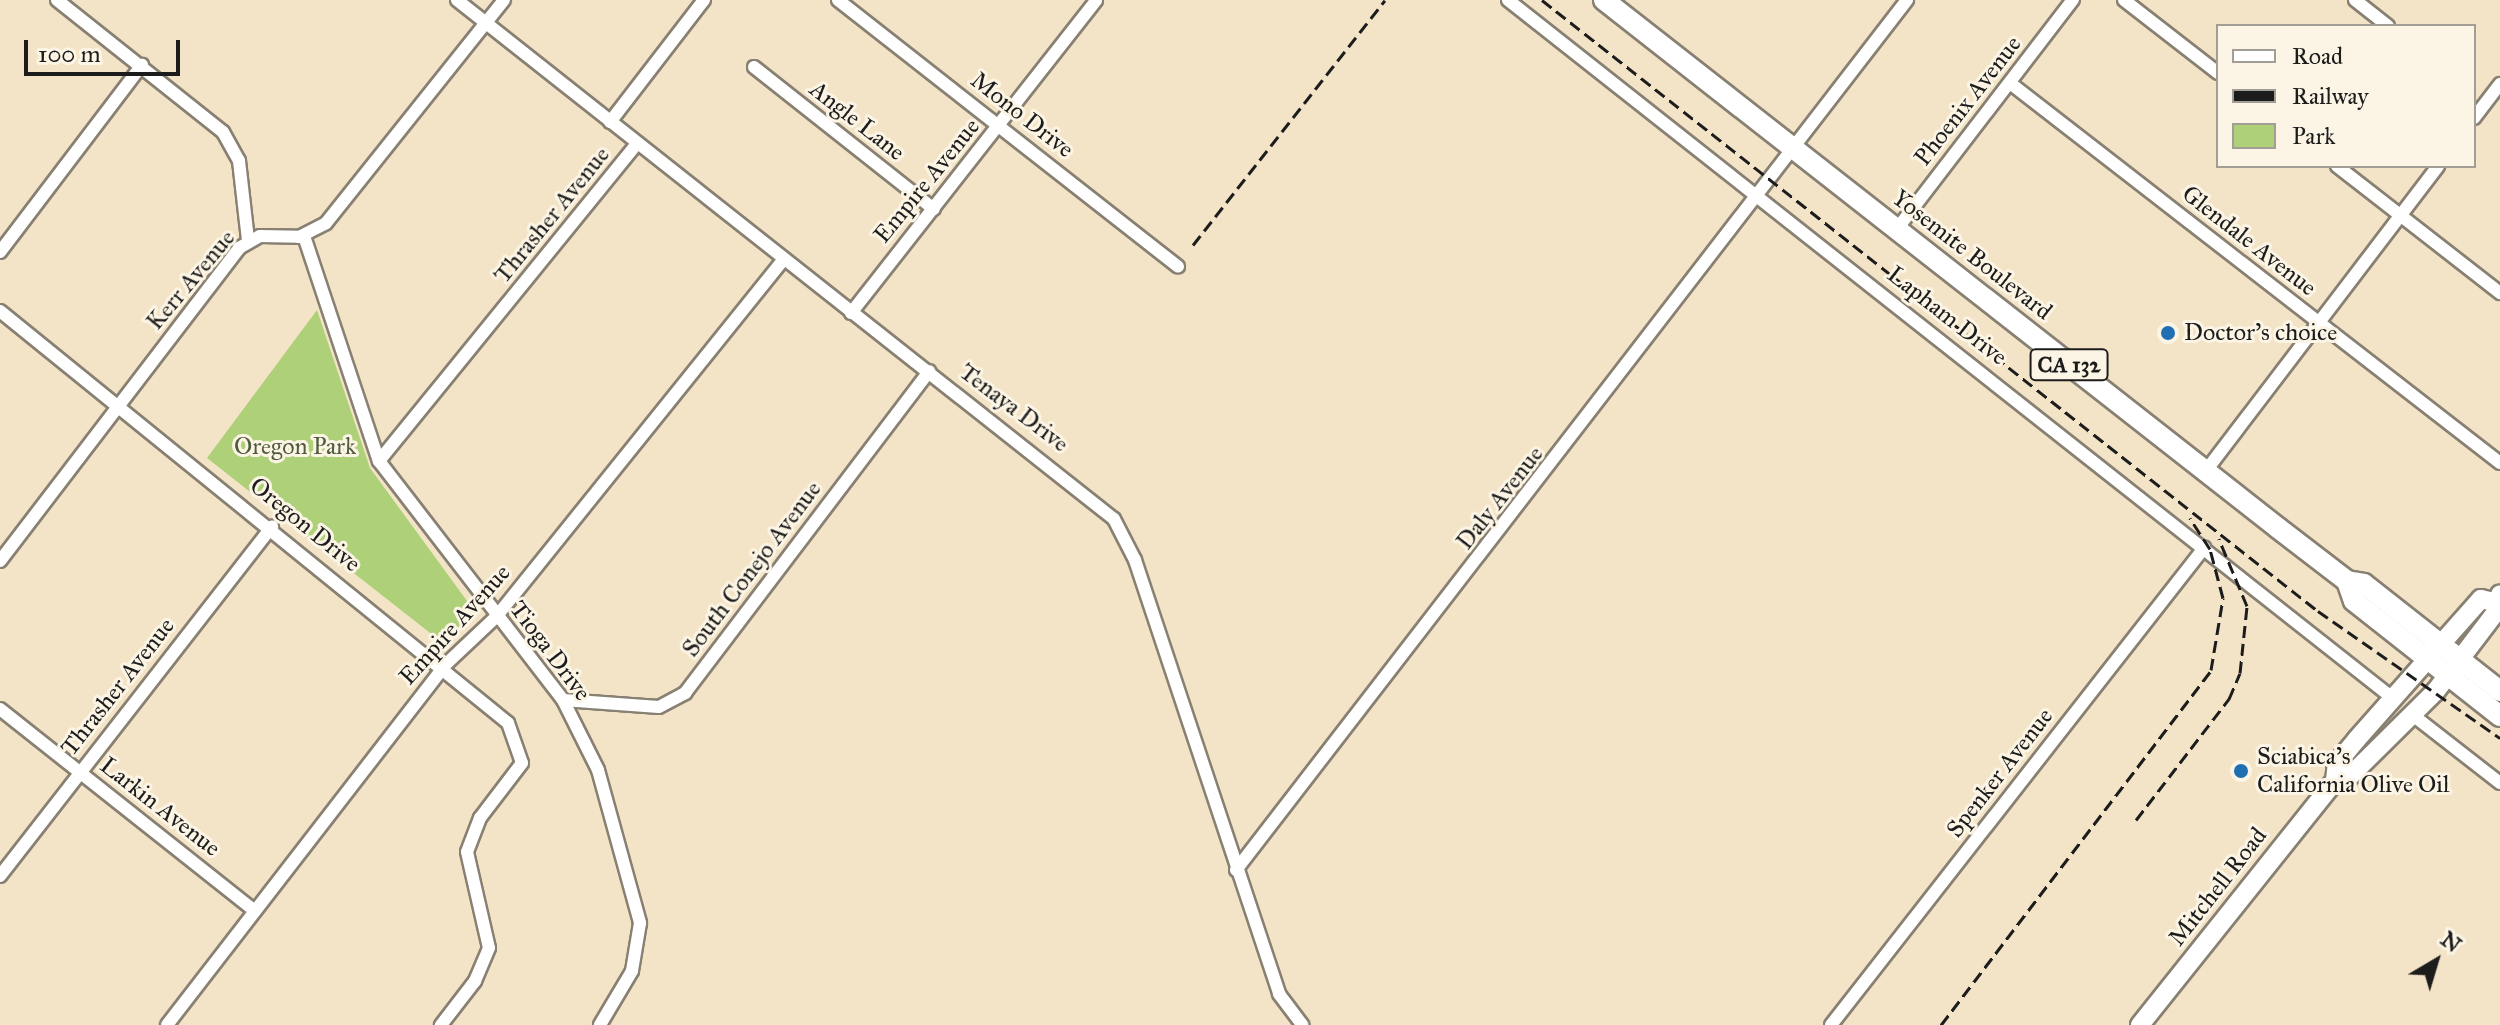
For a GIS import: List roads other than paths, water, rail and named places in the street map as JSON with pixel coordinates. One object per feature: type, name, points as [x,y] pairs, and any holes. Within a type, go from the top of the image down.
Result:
[{"type":"main road","name":"Yosemite Boulevard","points":[[1604,0],[2347,581],[2354,601],[2455,668],[2500,691]]},
{"type":"main road","name":"Mitchell Road","points":[[2140,1025],[2335,781],[2351,775],[2414,716],[2455,668],[2496,612],[2497,598],[2481,599],[2437,655],[2337,763],[2335,781]]},
{"type":"main road","name":"Yosemite Boulevard","points":[[2455,668],[2500,716]]},
{"type":"street","points":[[57,0],[213,120],[232,146],[248,240]]},
{"type":"street","name":"Tenaya Drive","points":[[457,0],[783,260],[1085,490],[1124,535],[1279,994],[1302,1025]]},
{"type":"street","points":[[304,236],[330,219],[504,0]]},
{"type":"street","name":"Thrasher Avenue","points":[[610,122],[704,0]]},
{"type":"street","name":"Mono Drive","points":[[838,0],[1178,267]]},
{"type":"street","name":"Empire Avenue","points":[[851,313],[1096,0]]},
{"type":"street","name":"Lapham Drive","points":[[1508,0],[2395,700]]},
{"type":"street","name":"Daly Avenue","points":[[1236,870],[1760,197],[1793,148],[1907,0]]},
{"type":"street","name":"Phoenix Avenue","points":[[1897,229],[2073,0]]},
{"type":"street","points":[[2124,0],[2216,71]]},
{"type":"street","points":[[2355,0],[2385,24]]},
{"type":"street","points":[[0,252],[142,65]]},
{"type":"street","name":"Angle Lane","points":[[754,67],[934,209]]},
{"type":"street","name":"Glendale Avenue","points":[[2010,83],[2500,463]]},
{"type":"street","points":[[2476,116],[2500,84]]},
{"type":"street","points":[[2476,96],[2486,103]]},
{"type":"street","name":"Thrasher Avenue","points":[[379,461],[637,144]]},
{"type":"street","points":[[2340,168],[2500,293]]},
{"type":"street","points":[[2205,472],[2436,168]]},
{"type":"street","name":"Kerr Avenue","points":[[0,561],[248,240],[304,236]]},
{"type":"street","name":"Tioga Drive","points":[[304,236],[379,461],[496,617],[563,700],[598,770],[639,913],[632,971],[600,1025]]},
{"type":"street","name":"Empire Avenue","points":[[167,1025],[445,665],[496,617],[783,260]]},
{"type":"street","name":"Oregon Drive","points":[[0,311],[445,665],[508,723],[522,763],[468,843],[468,876],[484,910],[489,948],[481,971],[441,1025]]},
{"type":"street","name":"South Conejo Avenue","points":[[563,700],[659,707],[682,695],[929,371]]},
{"type":"street","name":"Thrasher Avenue","points":[[0,876],[272,526]]},
{"type":"street","name":"Spenker Avenue","points":[[1831,1025],[2204,548]]},
{"type":"street","name":"Larkin Avenue","points":[[0,709],[255,911]]},
{"type":"street","points":[[2414,716],[2500,783]]},
{"type":"railway","points":[[1193,245],[1385,0]]},
{"type":"railway","points":[[1542,0],[2318,611],[2500,738]]},
{"type":"railway","points":[[1941,1025],[2211,670],[2223,598],[2210,549],[2190,518]]},
{"type":"railway","points":[[2136,820],[2229,699],[2240,673],[2247,606],[2219,539]]},
{"type":"place","name":"Doctor's choice","points":[[2168,333]]},
{"type":"place","name":"Sciabica's California Olive Oil","points":[[2241,771]]},
{"type":"park label","name":"Oregon Park","points":[[295,447]]}]
